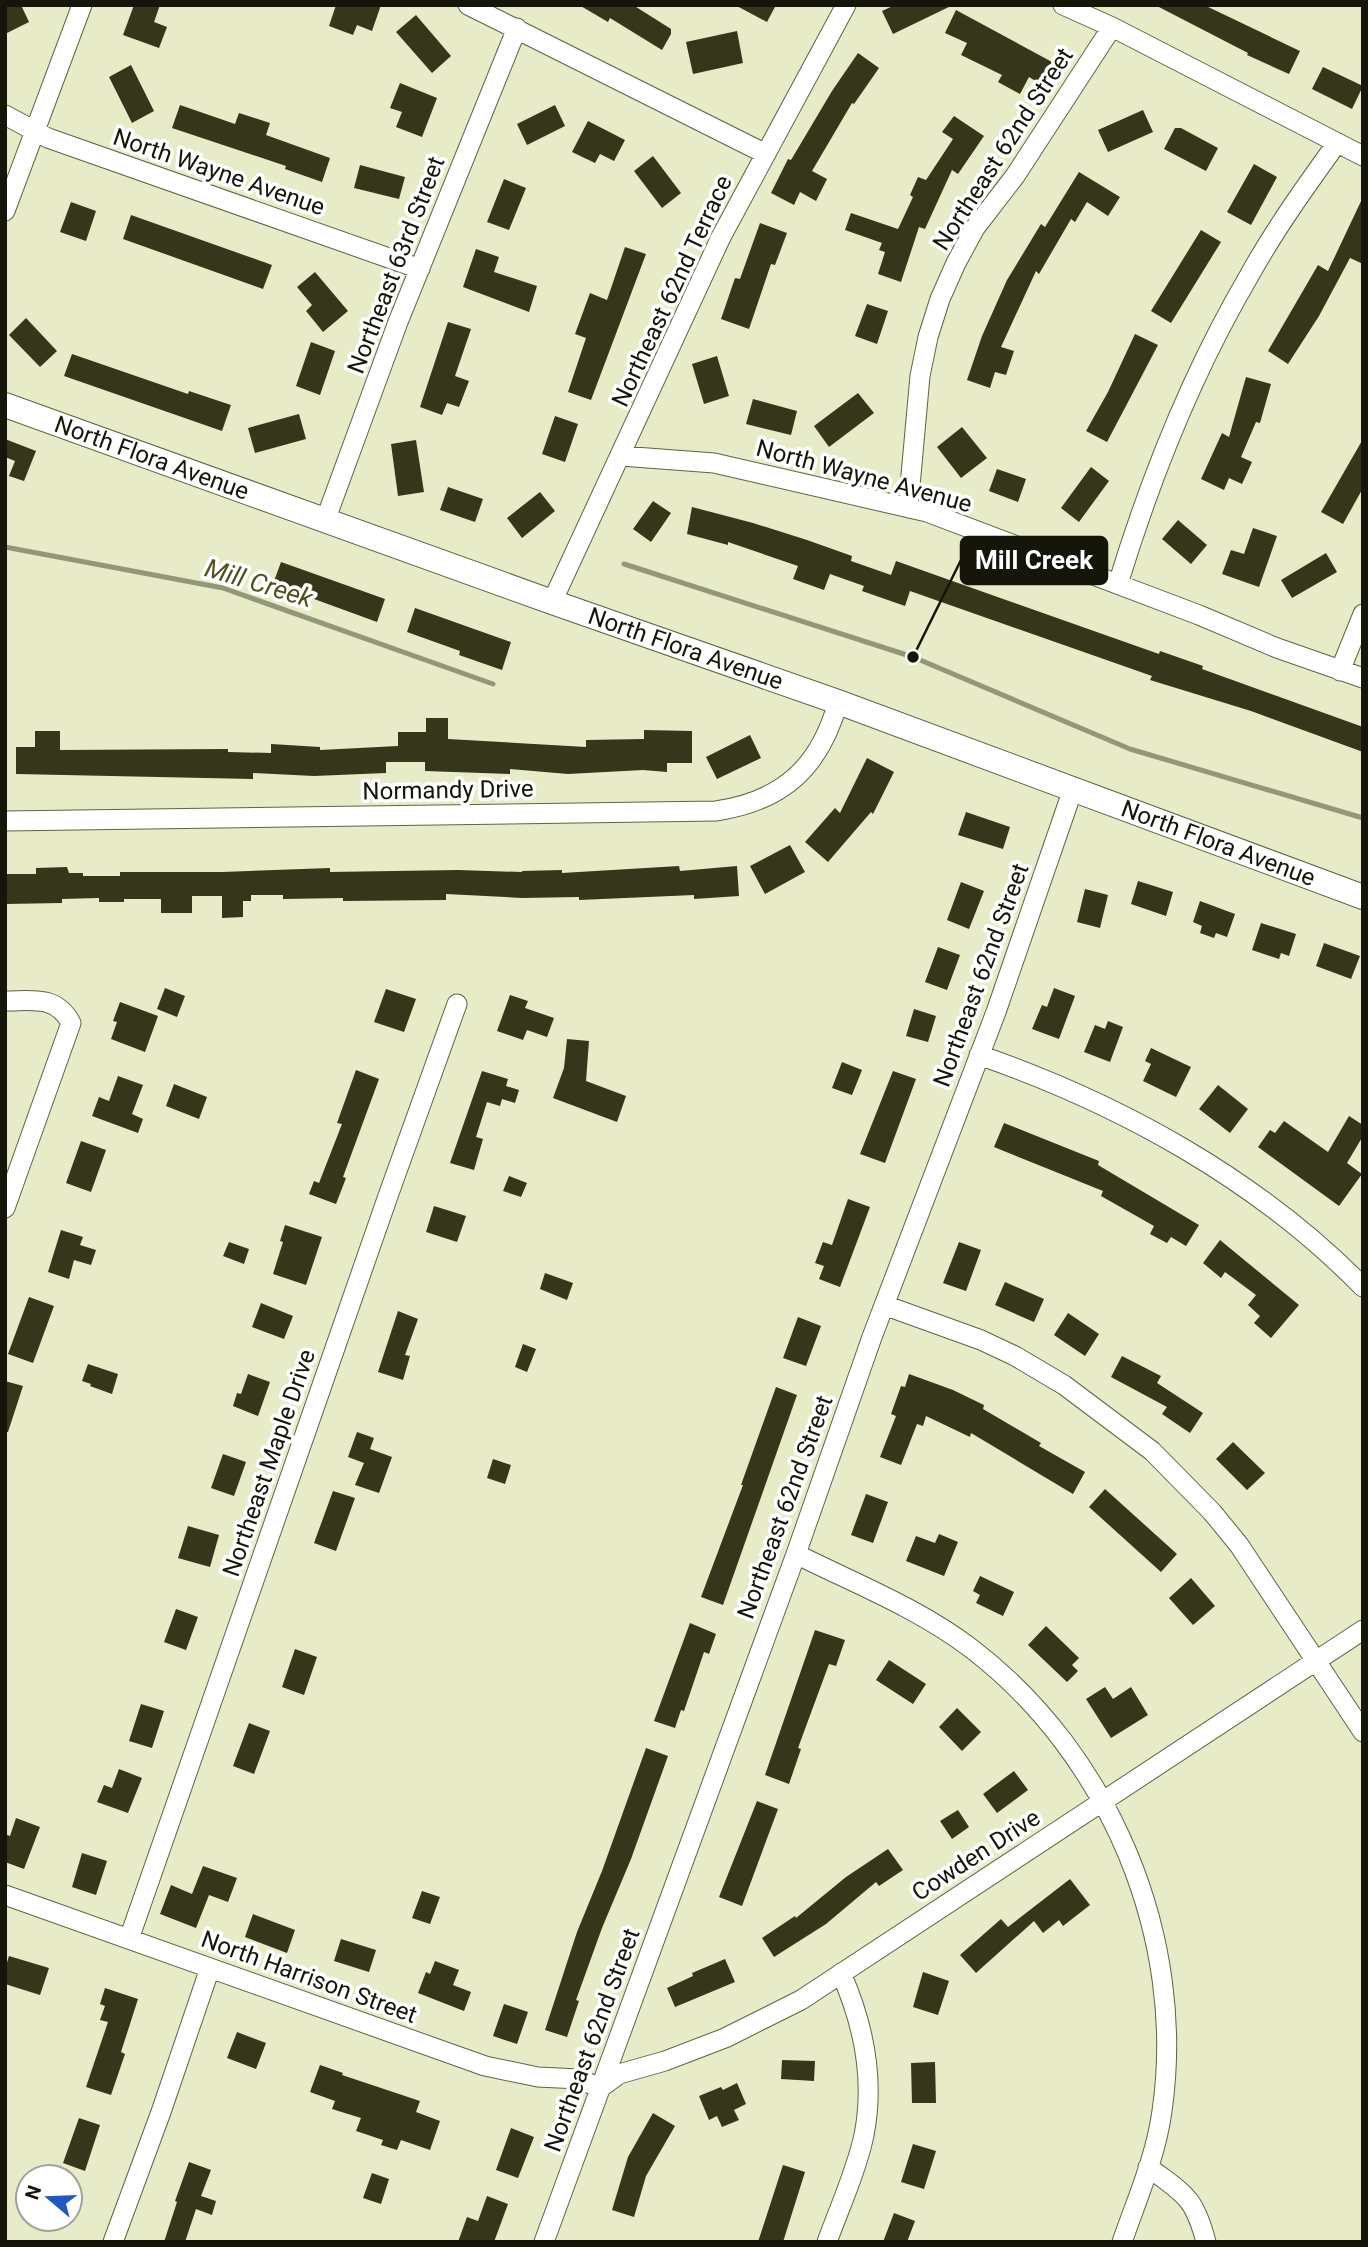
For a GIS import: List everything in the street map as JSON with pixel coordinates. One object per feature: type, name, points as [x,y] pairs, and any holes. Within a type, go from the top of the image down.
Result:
[{"type":"street","points":[[5,211],[82,5]]},
{"type":"street","points":[[468,5],[766,154]]},
{"type":"street","name":"Northeast 62nd Terrace","points":[[552,602],[721,237],[846,5]]},
{"type":"street","points":[[1063,5],[1112,27],[1363,156]]},
{"type":"street","name":"Northeast 62nd Street","points":[[908,508],[920,376],[940,299],[975,228],[1016,176],[1112,27]]},
{"type":"street","name":"Northeast 63rd Street","points":[[325,521],[420,269],[517,28]]},
{"type":"street","name":"North Wayne Avenue","points":[[5,114],[36,132],[420,269]]},
{"type":"street","points":[[1118,584],[1160,460],[1216,335],[1284,217],[1337,143]]},
{"type":"street","name":"North Flora Avenue","points":[[5,405],[838,702],[1363,897]]},
{"type":"street","name":"North Wayne Avenue","points":[[621,456],[714,463],[927,512],[1199,615],[1277,648],[1363,678]]},
{"type":"street","points":[[1339,671],[1363,614]]},
{"type":"street","name":"Normandy Drive","points":[[5,821],[716,811],[739,808],[781,789],[799,775],[821,748],[831,727],[838,702]]},
{"type":"street","name":"Northeast 62nd Street","points":[[544,2242],[796,1554],[884,1305],[979,1055],[1073,789]]},
{"type":"street","points":[[5,1001],[44,1001],[55,1004],[65,1012],[71,1023],[5,1208]]},
{"type":"street","name":"Northeast Maple Drive","points":[[128,1939],[387,1196],[457,1004]]},
{"type":"street","points":[[979,1055],[1059,1085],[1107,1107],[1200,1159],[1292,1223],[1363,1287]]},
{"type":"street","points":[[884,1305],[981,1340],[1015,1356],[1074,1392],[1152,1451],[1212,1511],[1239,1545],[1363,1732]]},
{"type":"street","points":[[796,1554],[887,1596],[931,1620],[972,1649],[1041,1714],[1074,1757],[1121,1836],[1141,1887],[1155,1936],[1164,1983],[1167,2063],[1156,2142],[1122,2242]]},
{"type":"street","name":"Cowden Drive","points":[[600,2088],[619,2074],[665,2061],[748,2027],[801,2000],[1363,1630]]},
{"type":"street","name":"North Harrison Street","points":[[5,1895],[485,2066],[538,2077],[579,2079],[600,2088]]},
{"type":"street","points":[[113,2242],[210,1968]]},
{"type":"street","points":[[827,2242],[863,2138],[868,2099],[867,2060],[860,2022],[841,1973]]},
{"type":"street","points":[[1148,2167],[1188,2197],[1195,2208],[1206,2242]]},
{"type":"building","points":[[5,5],[21,5],[29,22],[5,34]]},
{"type":"building","points":[[134,5],[160,5],[154,22],[167,27],[159,48],[123,35]]},
{"type":"building","points":[[336,5],[381,5],[372,31],[357,25],[353,35],[329,26]]},
{"type":"building","points":[[579,5],[633,5],[671,29],[671,34],[662,50],[610,18],[608,22]]},
{"type":"building","points":[[735,5],[776,5],[767,22]]},
{"type":"building","points":[[895,5],[953,5],[893,34],[882,11]]},
{"type":"building","points":[[1155,5],[1204,5],[1300,51],[1289,74],[1247,55],[1248,53]]},
{"type":"building","points":[[956,10],[1052,62],[1039,83],[1029,77],[1020,94],[998,82],[1002,75],[961,55],[967,43],[945,33]]},
{"type":"building","points":[[416,15],[451,56],[432,73],[396,32]]},
{"type":"building","points":[[737,31],[743,63],[693,74],[686,42]]},
{"type":"building","points":[[858,53],[879,68],[854,104],[852,103],[812,171],[827,179],[816,201],[800,192],[794,205],[771,193],[788,159],[791,160]]},
{"type":"building","points":[[131,65],[154,111],[132,123],[109,77]]},
{"type":"building","points":[[1323,67],[1363,86],[1352,109],[1312,89]]},
{"type":"building","points":[[400,83],[437,98],[422,137],[396,127],[402,112],[390,108]]},
{"type":"building","points":[[180,105],[235,124],[239,113],[270,123],[266,135],[330,158],[322,182],[285,169],[286,166],[172,128]]},
{"type":"building","points":[[555,105],[565,126],[527,145],[517,124]]},
{"type":"building","points":[[1143,110],[1153,132],[1108,152],[1098,130]]},
{"type":"building","points":[[954,116],[984,136],[958,174],[952,170],[925,229],[919,227],[901,282],[878,274],[885,252],[879,250],[882,243],[845,230],[851,213],[898,229],[913,197],[910,195],[918,177],[926,180],[953,139],[942,132]]},
{"type":"building","points":[[588,121],[625,140],[614,161],[600,154],[595,163],[572,152]]},
{"type":"building","points":[[1175,128],[1181,128],[1218,148],[1206,171],[1164,149]]},
{"type":"building","points":[[653,156],[681,193],[662,208],[634,171]]},
{"type":"building","points":[[1254,164],[1277,177],[1251,225],[1227,212]]},
{"type":"building","points":[[360,165],[405,177],[399,199],[354,188]]},
{"type":"building","points":[[1079,172],[1120,197],[1108,216],[1087,202],[1075,222],[1071,219],[1039,274],[1036,271],[1001,347],[1014,351],[1006,375],[995,372],[990,388],[967,380],[982,336],[1007,280],[1041,224],[1045,227]]},
{"type":"building","points":[[504,179],[526,188],[509,230],[487,222]]},
{"type":"building","points":[[1363,197],[1363,264],[1350,258],[1319,316],[1288,364],[1268,351],[1318,265],[1328,271]]},
{"type":"building","points":[[71,202],[96,211],[86,241],[60,232]]},
{"type":"building","points":[[131,215],[272,265],[263,289],[123,239]]},
{"type":"building","points":[[760,223],[787,233],[775,265],[771,264],[749,329],[721,319],[735,278],[740,279]]},
{"type":"building","points":[[1201,230],[1221,242],[1171,323],[1151,311]]},
{"type":"building","points":[[625,247],[646,254],[591,400],[568,392],[586,338],[575,334],[590,293],[607,300]]},
{"type":"building","points":[[476,249],[499,257],[494,272],[537,286],[529,312],[463,287]]},
{"type":"building","points":[[315,272],[348,311],[323,332],[306,311],[312,305],[297,287]]},
{"type":"building","points":[[867,304],[888,311],[877,344],[855,336]]},
{"type":"building","points":[[26,318],[57,351],[40,367],[9,335]]},
{"type":"building","points":[[448,322],[471,329],[455,376],[469,381],[459,407],[447,403],[442,415],[420,407]]},
{"type":"building","points":[[1135,334],[1158,345],[1107,442],[1086,431]]},
{"type":"building","points":[[311,342],[335,351],[320,395],[296,386]]},
{"type":"building","points":[[72,354],[188,394],[189,391],[231,405],[222,431],[64,376]]},
{"type":"building","points":[[717,356],[729,396],[704,404],[692,364]]},
{"type":"building","points":[[1246,377],[1271,384],[1260,423],[1256,422],[1241,457],[1252,462],[1242,484],[1229,478],[1224,490],[1201,479],[1222,433],[1229,437]]},
{"type":"building","points":[[858,393],[874,413],[829,447],[814,426]]},
{"type":"building","points":[[753,399],[797,411],[791,435],[746,424]]},
{"type":"building","points":[[299,414],[306,439],[255,453],[248,428]]},
{"type":"building","points":[[555,416],[578,424],[565,462],[542,454]]},
{"type":"building","points":[[962,427],[987,458],[961,478],[937,447]]},
{"type":"building","points":[[5,439],[36,451],[24,481],[9,476],[15,461],[5,457]]},
{"type":"building","points":[[1363,439],[1363,488],[1343,524],[1321,512]]},
{"type":"building","points":[[416,440],[424,492],[398,496],[391,444]]},
{"type":"building","points":[[1091,467],[1109,481],[1079,522],[1061,508]]},
{"type":"building","points":[[997,469],[1026,479],[1018,502],[989,491]]},
{"type":"building","points":[[448,487],[483,499],[475,522],[440,510]]},
{"type":"building","points":[[540,492],[555,511],[522,538],[507,518]]},
{"type":"building","points":[[653,501],[671,513],[651,542],[633,529]]},
{"type":"building","points":[[692,507],[807,540],[852,556],[851,561],[891,575],[896,561],[1159,654],[1160,651],[1203,666],[1202,669],[1363,727],[1363,752],[1251,711],[1150,680],[1152,676],[910,591],[905,606],[862,591],[864,586],[830,574],[824,590],[793,579],[798,566],[728,542],[728,545],[687,534]]},
{"type":"building","points":[[1178,520],[1207,545],[1191,564],[1162,539]]},
{"type":"building","points":[[1253,528],[1277,536],[1259,587],[1222,574],[1231,550],[1244,554]]},
{"type":"building","points":[[1326,553],[1337,572],[1292,598],[1281,580]]},
{"type":"building","points":[[281,562],[385,599],[377,622],[273,584]]},
{"type":"building","points":[[415,608],[511,642],[502,670],[407,632]]},
{"type":"building","points":[[426,718],[448,718],[448,739],[586,747],[586,740],[644,739],[644,730],[692,731],[692,763],[667,763],[667,772],[643,770],[568,774],[510,769],[510,774],[425,771],[425,762],[386,762],[386,773],[314,776],[253,773],[253,779],[16,774],[16,747],[35,747],[35,731],[60,731],[60,750],[228,749],[228,752],[271,753],[271,744],[320,747],[320,750],[398,746],[398,732],[426,732]]},
{"type":"building","points":[[750,735],[761,758],[717,779],[706,757]]},
{"type":"building","points":[[867,758],[894,772],[873,814],[871,812],[828,862],[805,842],[835,808],[840,813]]},
{"type":"building","points":[[966,812],[1010,827],[1003,849],[958,835]]},
{"type":"building","points":[[790,845],[805,872],[765,894],[750,866]]},
{"type":"building","points":[[679,866],[680,871],[737,866],[739,896],[694,899],[694,895],[579,900],[579,897],[522,898],[446,894],[446,900],[343,901],[343,898],[283,899],[283,895],[251,895],[251,901],[243,901],[243,917],[222,918],[222,896],[192,896],[192,913],[161,913],[161,899],[99,902],[99,898],[62,899],[62,903],[5,904],[5,874],[36,874],[36,868],[67,867],[69,873],[83,873],[83,876],[120,876],[120,872],[330,868],[330,872],[562,870],[562,873]]},
{"type":"building","points":[[1138,881],[1173,892],[1166,916],[1131,904]]},
{"type":"building","points":[[961,882],[984,891],[969,929],[947,920]]},
{"type":"building","points":[[1085,889],[1108,895],[1100,928],[1077,922]]},
{"type":"building","points":[[1200,901],[1235,914],[1227,937],[1216,933],[1214,938],[1200,933],[1202,926],[1193,922]]},
{"type":"building","points":[[1261,923],[1296,934],[1289,956],[1281,953],[1279,959],[1252,950]]},
{"type":"building","points":[[1324,943],[1360,956],[1351,979],[1316,966]]},
{"type":"building","points":[[938,947],[960,955],[947,990],[925,982]]},
{"type":"building","points":[[165,988],[185,996],[177,1017],[157,1009]]},
{"type":"building","points":[[1054,988],[1075,996],[1059,1039],[1032,1029],[1042,1005],[1047,1007]]},
{"type":"building","points":[[386,989],[416,999],[404,1032],[374,1022]]},
{"type":"building","points":[[510,995],[528,1001],[525,1008],[554,1018],[547,1037],[527,1030],[523,1040],[497,1031]]},
{"type":"building","points":[[120,1002],[158,1016],[145,1052],[111,1039],[117,1022],[113,1021]]},
{"type":"building","points":[[914,1009],[936,1016],[928,1042],[906,1036]]},
{"type":"building","points":[[1108,1021],[1123,1027],[1110,1062],[1084,1052],[1095,1025],[1105,1029]]},
{"type":"building","points":[[567,1039],[589,1041],[586,1081],[626,1096],[617,1122],[553,1098],[564,1068]]},
{"type":"building","points":[[1151,1048],[1191,1067],[1176,1097],[1143,1081],[1151,1064],[1145,1061]]},
{"type":"building","points":[[842,1062],[862,1070],[852,1095],[832,1088]]},
{"type":"building","points":[[356,1070],[379,1079],[343,1177],[346,1178],[336,1204],[309,1194],[314,1181],[319,1183],[342,1124],[337,1123]]},
{"type":"building","points":[[482,1071],[508,1079],[506,1086],[519,1090],[515,1103],[502,1099],[500,1106],[487,1102],[476,1137],[483,1139],[474,1170],[450,1163]]},
{"type":"building","points":[[893,1071],[916,1079],[885,1163],[860,1154]]},
{"type":"building","points":[[118,1076],[143,1085],[132,1114],[143,1119],[138,1133],[92,1116],[99,1097],[109,1101]]},
{"type":"building","points":[[174,1084],[207,1097],[199,1119],[166,1106]]},
{"type":"building","points":[[1218,1085],[1248,1109],[1230,1133],[1199,1109]]},
{"type":"building","points":[[1349,1116],[1363,1125],[1363,1136],[1347,1163],[1362,1174],[1339,1206],[1258,1147],[1270,1130],[1275,1133],[1284,1121],[1328,1152]]},
{"type":"building","points":[[1004,1123],[1099,1161],[1098,1165],[1199,1225],[1186,1246],[1171,1237],[1167,1243],[1150,1234],[1154,1226],[1101,1196],[1103,1191],[994,1147]]},
{"type":"building","points":[[81,1141],[106,1150],[91,1192],[66,1183]]},
{"type":"building","points":[[509,1176],[527,1183],[521,1197],[503,1191]]},
{"type":"building","points":[[848,1199],[870,1207],[840,1287],[819,1279],[824,1266],[815,1263],[823,1242],[832,1245]]},
{"type":"building","points":[[434,1206],[466,1216],[457,1242],[426,1232]]},
{"type":"building","points":[[285,1225],[322,1237],[306,1285],[273,1274],[283,1242],[280,1241]]},
{"type":"building","points":[[61,1230],[83,1237],[80,1245],[96,1250],[91,1265],[74,1260],[69,1279],[48,1272]]},
{"type":"building","points":[[1220,1240],[1299,1305],[1271,1338],[1254,1323],[1260,1316],[1248,1305],[1256,1295],[1225,1272],[1221,1278],[1203,1263]]},
{"type":"building","points":[[229,1242],[249,1249],[244,1264],[223,1256]]},
{"type":"building","points":[[959,1242],[981,1250],[966,1291],[943,1283]]},
{"type":"building","points":[[545,1273],[573,1283],[567,1300],[540,1289]]},
{"type":"building","points":[[1005,1282],[1044,1299],[1034,1322],[995,1305]]},
{"type":"building","points":[[29,1297],[54,1306],[33,1363],[8,1354]]},
{"type":"building","points":[[261,1303],[293,1316],[284,1339],[252,1327]]},
{"type":"building","points":[[398,1311],[418,1319],[405,1355],[410,1356],[403,1380],[378,1372]]},
{"type":"building","points":[[1068,1313],[1099,1334],[1085,1356],[1054,1335]]},
{"type":"building","points":[[798,1317],[821,1326],[806,1366],[783,1358]]},
{"type":"building","points":[[523,1344],[536,1349],[527,1372],[515,1367]]},
{"type":"building","points":[[1122,1356],[1161,1376],[1157,1383],[1203,1413],[1190,1433],[1162,1414],[1167,1407],[1111,1377]]},
{"type":"building","points":[[88,1364],[118,1374],[112,1394],[82,1381]]},
{"type":"building","points":[[248,1374],[270,1382],[258,1416],[233,1406],[237,1393],[241,1394]]},
{"type":"building","points":[[909,1374],[984,1405],[983,1409],[1085,1472],[1073,1494],[971,1433],[970,1437],[926,1416],[923,1426],[917,1424],[901,1465],[880,1457],[896,1416],[891,1414],[901,1386],[905,1387]]},
{"type":"building","points":[[5,1381],[23,1386],[8,1432],[5,1432]]},
{"type":"building","points":[[776,1387],[797,1395],[723,1605],[701,1597]]},
{"type":"building","points":[[357,1432],[374,1438],[370,1449],[392,1457],[379,1493],[355,1485],[364,1463],[348,1457]]},
{"type":"building","points":[[1233,1442],[1265,1473],[1247,1490],[1216,1459]]},
{"type":"building","points":[[223,1454],[246,1462],[234,1496],[211,1488]]},
{"type":"building","points":[[493,1459],[511,1465],[505,1484],[487,1478]]},
{"type":"building","points":[[1105,1489],[1177,1554],[1161,1572],[1089,1507]]},
{"type":"building","points":[[333,1491],[355,1498],[336,1551],[314,1543]]},
{"type":"building","points":[[866,1494],[888,1502],[873,1543],[851,1535]]},
{"type":"building","points":[[188,1526],[219,1535],[210,1567],[178,1558]]},
{"type":"building","points":[[939,1534],[958,1542],[944,1576],[906,1561],[916,1536],[935,1543]]},
{"type":"building","points":[[980,1576],[1014,1592],[1003,1616],[976,1603],[980,1595],[973,1591]]},
{"type":"building","points":[[1191,1578],[1215,1606],[1193,1625],[1169,1598]]},
{"type":"building","points":[[176,1609],[198,1617],[186,1650],[164,1642]]},
{"type":"building","points":[[690,1623],[716,1634],[709,1654],[704,1652],[684,1711],[681,1710],[675,1728],[654,1721]]},
{"type":"building","points":[[1046,1626],[1079,1658],[1072,1665],[1078,1671],[1067,1682],[1028,1645]]},
{"type":"building","points":[[815,1630],[845,1640],[836,1666],[829,1664],[798,1748],[801,1749],[789,1784],[765,1775]]},
{"type":"building","points":[[295,1649],[317,1657],[304,1695],[282,1687]]},
{"type":"building","points":[[889,1660],[926,1684],[913,1704],[876,1680]]},
{"type":"building","points":[[1105,1687],[1113,1699],[1131,1687],[1148,1715],[1111,1738],[1086,1699]]},
{"type":"building","points":[[141,1704],[164,1711],[152,1748],[129,1741]]},
{"type":"building","points":[[957,1708],[981,1732],[962,1751],[939,1727]]},
{"type":"building","points":[[249,1723],[270,1731],[254,1774],[233,1766]]},
{"type":"building","points":[[646,1748],[668,1756],[576,2000],[579,2001],[567,2037],[545,2030],[577,1932]]},
{"type":"building","points":[[119,1769],[142,1778],[128,1813],[97,1802],[104,1785],[112,1788]]},
{"type":"building","points":[[1014,1771],[1028,1790],[997,1813],[983,1794]]},
{"type":"building","points":[[757,1801],[778,1809],[742,1906],[719,1897]]},
{"type":"building","points":[[958,1810],[969,1827],[952,1839],[940,1821]]},
{"type":"building","points":[[16,1818],[40,1827],[24,1869],[5,1862],[5,1834],[10,1836]]},
{"type":"building","points":[[888,1849],[903,1870],[879,1886],[876,1882],[826,1924],[774,1957],[762,1938],[795,1916],[796,1918],[846,1877]]},
{"type":"building","points":[[82,1853],[107,1861],[96,1895],[72,1887]]},
{"type":"building","points":[[203,1866],[237,1878],[228,1902],[209,1895],[196,1928],[160,1914],[171,1885],[192,1894]]},
{"type":"building","points":[[1070,1879],[1090,1905],[1063,1926],[1059,1920],[1043,1933],[1034,1921],[976,1973],[960,1955],[1001,1919],[1008,1927]]},
{"type":"building","points":[[422,1891],[440,1897],[430,1924],[412,1918]]},
{"type":"building","points":[[253,1914],[295,1930],[287,1953],[245,1937]]},
{"type":"building","points":[[341,1939],[376,1950],[369,1972],[334,1961]]},
{"type":"building","points":[[9,1956],[49,1968],[40,1995],[5,1984],[5,1969]]},
{"type":"building","points":[[725,1959],[735,1982],[675,2007],[667,1988],[693,1976],[692,1973]]},
{"type":"building","points":[[435,1961],[459,1970],[453,1985],[471,1992],[464,2011],[418,1993],[426,1972],[430,1974]]},
{"type":"building","points":[[923,1972],[949,1981],[938,2015],[913,2007]]},
{"type":"building","points":[[105,1988],[138,1999],[121,2052],[125,2054],[111,2095],[86,2087],[108,2022],[100,2020],[105,2006],[100,2004]]},
{"type":"building","points":[[504,2004],[528,2012],[517,2044],[493,2036]]},
{"type":"building","points":[[237,2032],[266,2043],[256,2069],[227,2058]]},
{"type":"building","points":[[782,2060],[815,2061],[814,2081],[781,2079]]},
{"type":"building","points":[[935,2062],[936,2103],[912,2103],[911,2063]]},
{"type":"building","points":[[320,2065],[420,2101],[416,2112],[440,2121],[430,2150],[401,2140],[397,2150],[381,2145],[383,2140],[356,2131],[361,2118],[332,2109],[335,2101],[310,2092]]},
{"type":"building","points":[[737,2083],[746,2104],[734,2110],[739,2120],[722,2127],[717,2116],[709,2120],[699,2096]]},
{"type":"building","points":[[653,2113],[675,2126],[646,2176],[634,2217],[612,2210],[628,2157]]},
{"type":"building","points":[[79,2118],[100,2125],[85,2171],[84,2163],[63,2163]]},
{"type":"building","points":[[511,2128],[534,2137],[518,2178],[496,2170]]},
{"type":"building","points":[[913,2144],[936,2151],[924,2189],[901,2182]]},
{"type":"building","points":[[189,2162],[211,2170],[201,2196],[216,2201],[212,2215],[196,2209],[185,2242],[164,2242],[177,2202],[175,2201]]},
{"type":"building","points":[[783,2165],[805,2172],[783,2242],[758,2242]]},
{"type":"building","points":[[372,2173],[389,2179],[381,2204],[363,2198]]},
{"type":"building","points":[[487,2196],[508,2204],[494,2242],[458,2242],[467,2217],[478,2221]]},
{"type":"building","points":[[894,2213],[915,2221],[907,2242],[883,2242]]},
{"type":"waterway","name":"Mill Creek","points":[[5,547],[223,588],[493,684]]},
{"type":"waterway","name":"Mill Creek","points":[[624,564],[913,657],[1130,749],[1363,818]]},
{"type":"place","name":"Mill Creek","points":[[913,657]]}]
